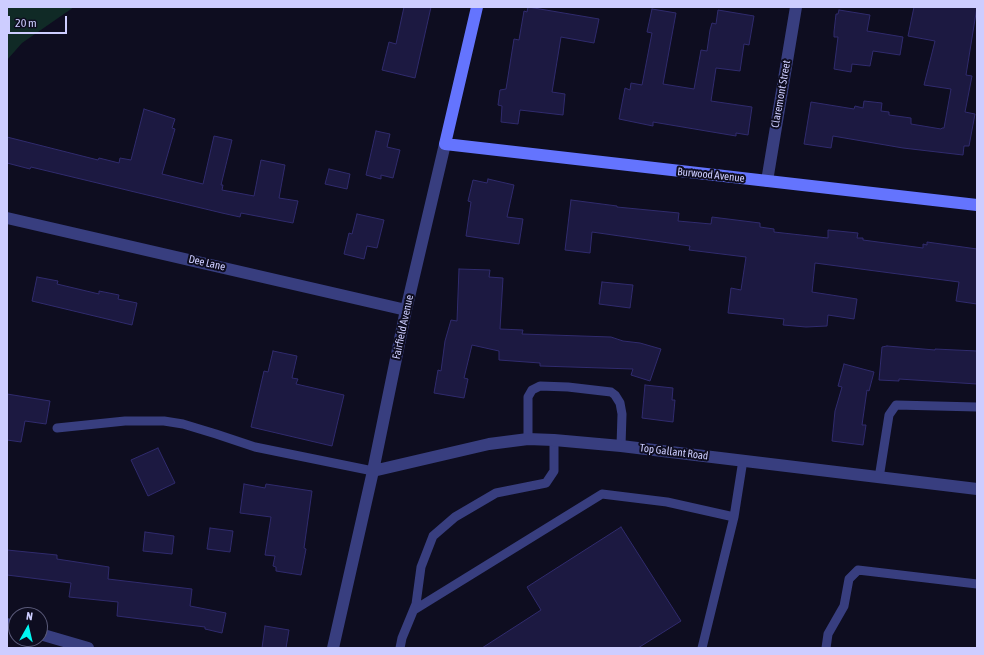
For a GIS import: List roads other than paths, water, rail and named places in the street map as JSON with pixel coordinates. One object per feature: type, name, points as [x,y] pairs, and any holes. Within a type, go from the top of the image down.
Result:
[{"type":"street","name":"Fairfield Avenue","points":[[333,648],[373,470],[406,310],[477,7]]},
{"type":"street","name":"Claremont Street","points":[[767,181],[796,7]]},
{"type":"street","name":"Burwood Avenue","points":[[445,144],[977,205]]},
{"type":"street","name":"Dee Lane","points":[[7,218],[406,310]]},
{"type":"street","name":"Top Gallant Road","points":[[373,470],[475,446],[528,439],[621,446],[977,489]]},
{"type":"street","points":[[48,636],[88,648]]},
{"type":"lane","points":[[528,439],[528,397],[532,390],[540,386],[568,387],[611,392],[615,395],[620,403],[622,414],[621,446]]},
{"type":"lane","points":[[879,478],[889,415],[896,405],[977,407]]},
{"type":"lane","points":[[57,428],[125,421],[164,421],[183,424],[255,447],[373,470]]},
{"type":"lane","points":[[400,648],[402,638],[414,610],[421,568],[433,536],[455,517],[496,493],[546,483],[554,471],[554,440]]},
{"type":"lane","points":[[702,648],[734,517],[743,460]]},
{"type":"lane","points":[[414,610],[602,494],[667,502],[734,517]]},
{"type":"lane","points":[[826,648],[828,634],[844,606],[849,579],[858,570],[977,584]]}]
